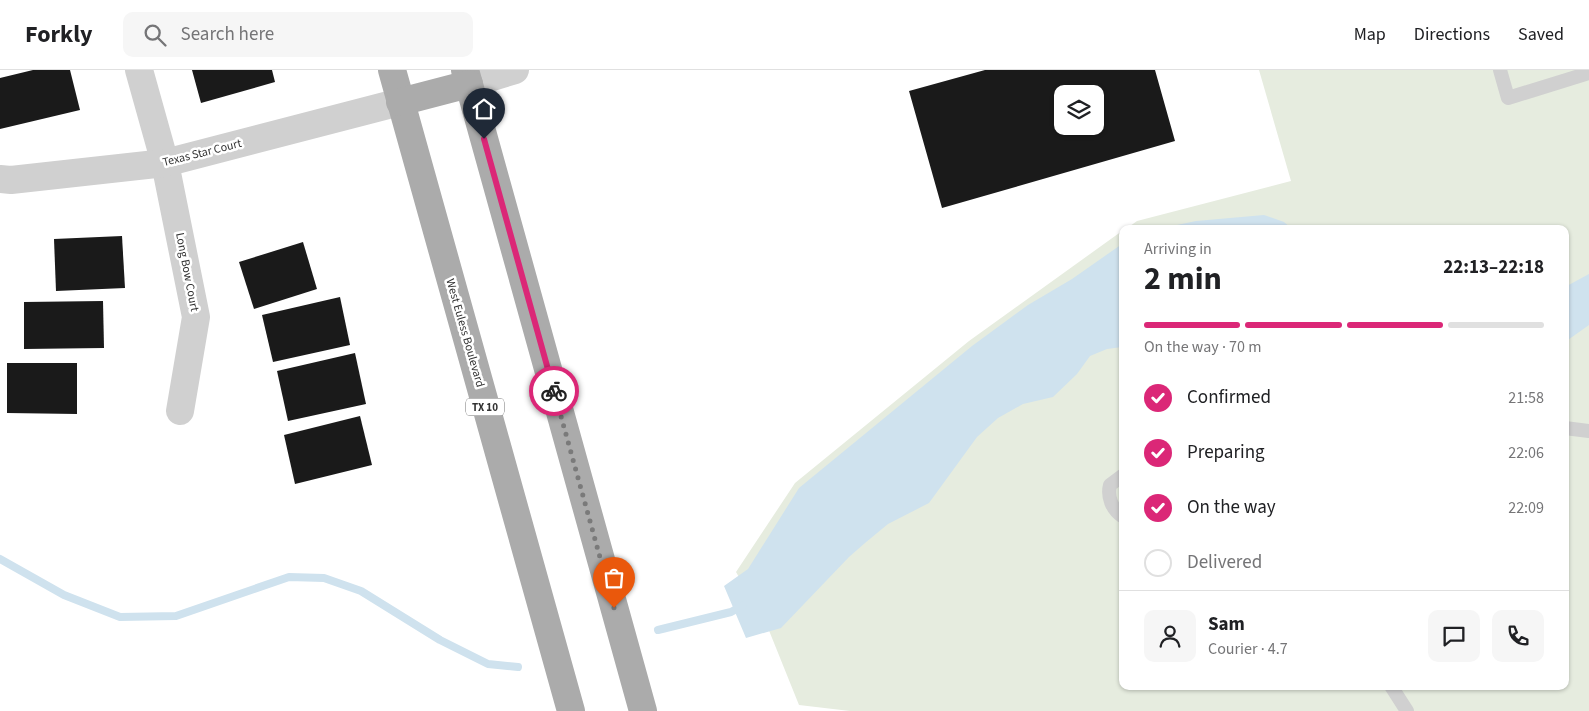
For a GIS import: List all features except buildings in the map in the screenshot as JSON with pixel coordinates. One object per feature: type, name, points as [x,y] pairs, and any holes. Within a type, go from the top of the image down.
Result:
[{"type":"main road","name":"West Euless Boulevard","points":[[392,70],[571,711]]},
{"type":"main road","points":[[400,102],[467,77],[643,711]]},
{"type":"street","name":"Long Bow Court","points":[[139,70],[165,163],[196,317],[180,411]]},
{"type":"street","points":[[467,77],[515,70]]},
{"type":"street","name":"Texas Star Court","points":[[0,179],[11,180],[165,163],[400,102]]},
{"type":"lane","points":[[1500,70],[1508,98],[1589,73]]},
{"type":"lane","points":[[1569,428],[1589,431]]},
{"type":"lane","points":[[1119,478],[1110,485],[1108,494],[1115,511],[1119,514]]},
{"type":"lane","points":[[1394,690],[1407,711]]},
{"type":"shaded area","points":[[1259,70],[1589,70],[1589,711],[850,711],[799,705],[768,628],[736,572],[795,483],[969,341],[1119,233],[1119,690],[1569,690],[1569,225],[1132,225],[1137,221],[1291,181]]},
{"type":"water","points":[[1264,215],[1287,225],[1177,225],[1196,221]]},
{"type":"water","points":[[1119,246],[1119,347],[1107,349],[1090,356],[1077,374],[1053,397],[1023,404],[998,418],[977,437],[929,503],[888,524],[865,543],[849,557],[781,628],[746,638],[724,586],[748,569],[799,488],[972,346],[1028,305],[1072,279]]},
{"type":"water","points":[[1589,274],[1589,325],[1569,339],[1569,285]]},
{"type":"waterway","points":[[0,559],[64,595],[120,617],[176,616],[289,577],[324,578],[361,591],[440,640],[488,664],[518,667]]},
{"type":"waterway","points":[[658,630],[731,612],[742,606]]},
{"type":"way so far","points":[[554,391],[614,608]]},
{"type":"route","points":[[484,139],[554,391]]}]
